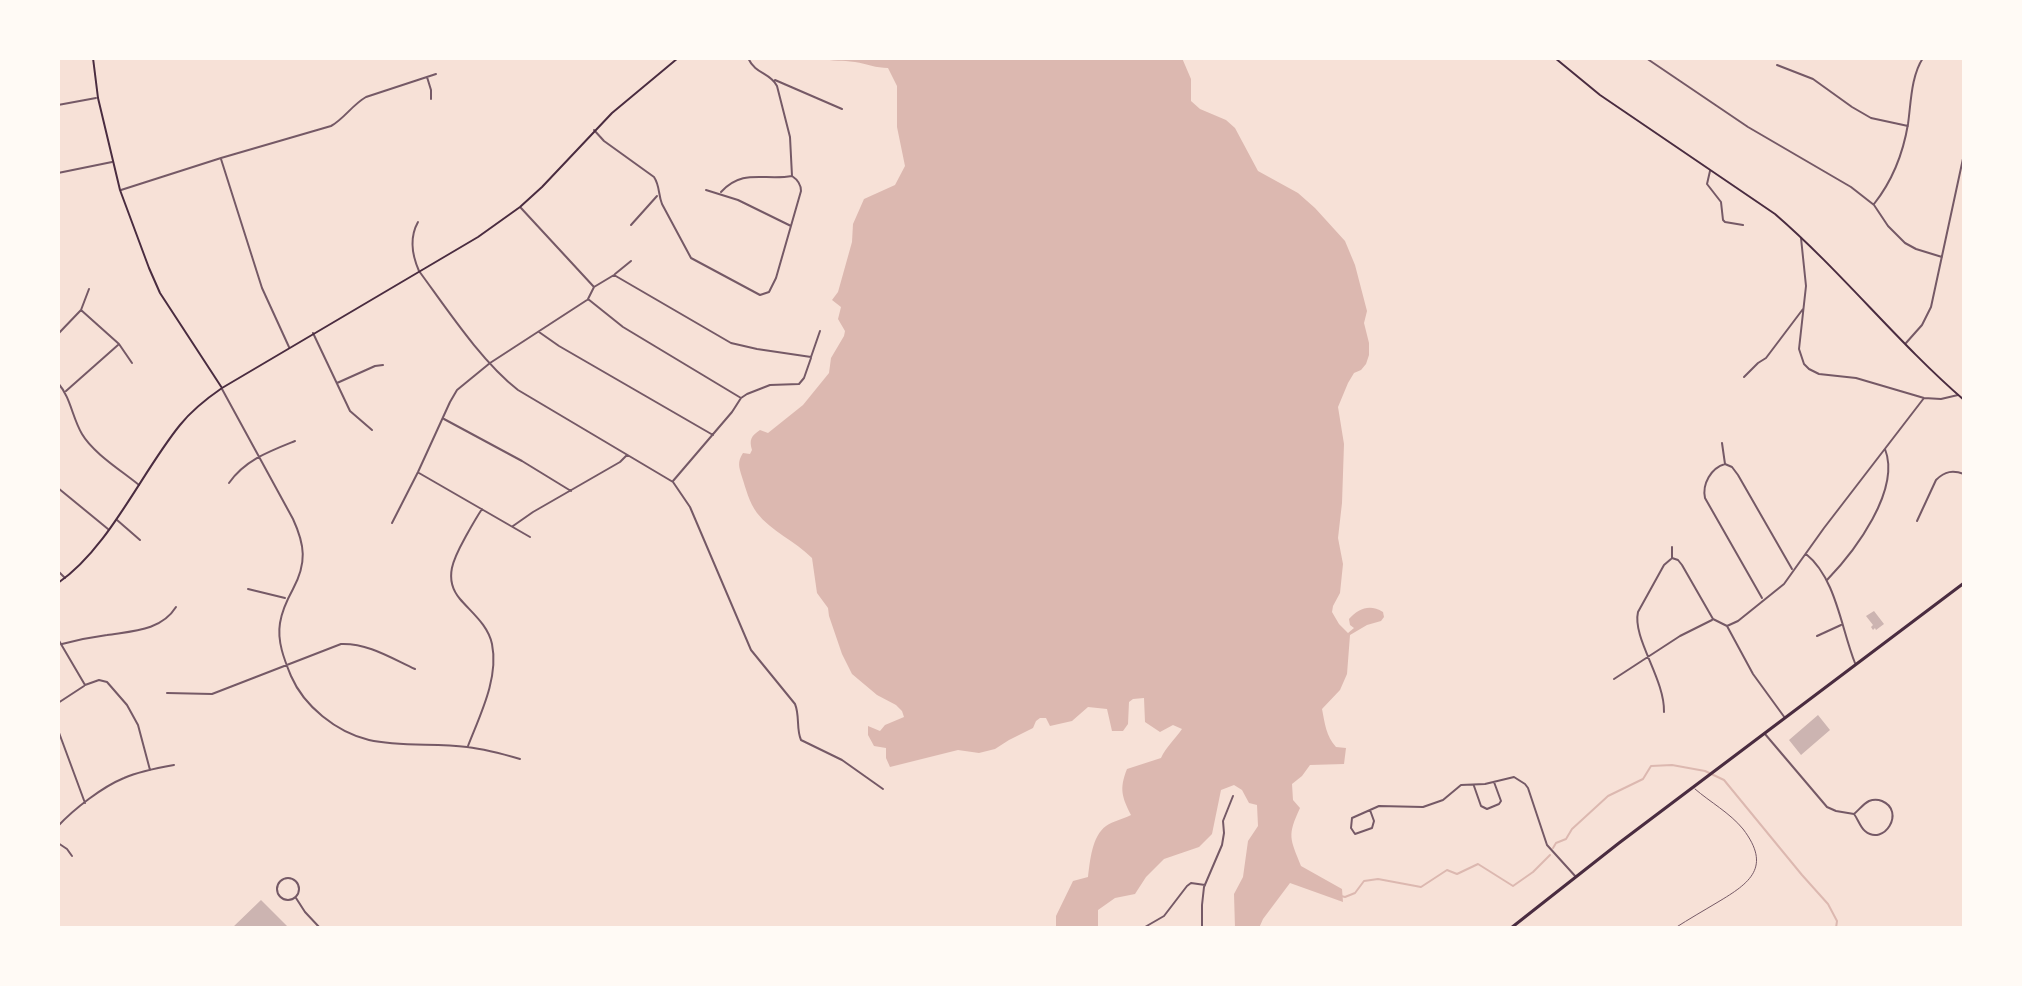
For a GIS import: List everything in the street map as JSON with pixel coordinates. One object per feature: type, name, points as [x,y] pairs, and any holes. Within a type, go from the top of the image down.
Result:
[{"type":"main road","points":[[93,58],[98,98],[120,190],[154,282],[222,388]]},
{"type":"main road","points":[[58,583],[84,561],[180,424],[201,403],[289,347],[478,237],[520,207],[594,130],[678,58]]},
{"type":"main road","points":[[1555,58],[1600,95],[1775,214],[1801,236],[1964,400]]},
{"type":"main road","points":[[1511,928],[1964,583]]},
{"type":"street","points":[[748,58],[753,68],[842,109]]},
{"type":"street","points":[[1646,58],[1748,127],[1851,187],[1874,205],[1888,226],[1905,243],[1942,257]]},
{"type":"street","points":[[1874,205],[1897,167],[1908,126],[1917,70],[1923,58]]},
{"type":"street","points":[[1777,65],[1815,80],[1871,118],[1908,126]]},
{"type":"street","points":[[120,190],[331,126],[366,97],[436,74]]},
{"type":"street","points":[[427,77],[431,99]]},
{"type":"street","points":[[774,79],[790,137],[792,176]]},
{"type":"street","points":[[58,105],[98,98]]},
{"type":"street","points":[[594,130],[604,141],[654,177],[659,185],[658,195],[691,258],[760,295],[769,292],[776,278],[801,191],[798,180],[792,176],[745,176],[720,193]]},
{"type":"street","points":[[1906,343],[1922,325],[1931,307],[1964,154]]},
{"type":"street","points":[[221,158],[262,288],[289,347]]},
{"type":"street","points":[[58,173],[113,161]]},
{"type":"street","points":[[1711,170],[1707,184],[1721,202],[1723,220],[1743,225]]},
{"type":"street","points":[[706,190],[756,208],[791,226]]},
{"type":"street","points":[[631,225],[658,195]]},
{"type":"street","points":[[520,207],[594,287]]},
{"type":"street","points":[[418,222],[412,236],[419,271],[490,363],[518,390],[673,482],[696,520],[751,650],[795,704],[801,740],[842,760],[883,789]]},
{"type":"street","points":[[1801,236],[1806,272],[1799,349],[1804,364],[1819,374],[1856,378],[1924,398],[1941,399],[1958,395]]},
{"type":"street","points":[[392,523],[457,390],[490,363],[588,299],[594,287],[631,261]]},
{"type":"street","points":[[614,275],[731,343],[811,357]]},
{"type":"street","points":[[58,334],[81,310],[89,289]]},
{"type":"street","points":[[588,299],[623,327],[741,398]]},
{"type":"street","points":[[1744,377],[1766,358],[1804,308]]},
{"type":"street","points":[[81,310],[119,344],[132,363]]},
{"type":"street","points":[[538,331],[713,435]]},
{"type":"street","points":[[673,482],[741,398],[770,385],[799,384],[804,378],[820,331]]},
{"type":"street","points":[[313,333],[350,411],[372,430]]},
{"type":"street","points":[[65,391],[119,344]]},
{"type":"street","points":[[336,384],[383,365]]},
{"type":"street","points":[[58,383],[65,391],[88,443],[139,485]]},
{"type":"street","points":[[222,388],[302,541],[304,554],[301,567],[283,609],[279,629],[287,665],[301,693],[326,719],[365,739],[468,747],[520,759]]},
{"type":"street","points":[[1727,626],[1738,621],[1784,584],[1924,398]]},
{"type":"street","points":[[443,418],[571,491]]},
{"type":"street","points":[[229,483],[236,473],[258,457],[295,441]]},
{"type":"street","points":[[1722,443],[1725,464]]},
{"type":"street","points":[[1827,580],[1866,533],[1874,517],[1889,476],[1889,459],[1885,449]]},
{"type":"street","points":[[513,526],[628,455]]},
{"type":"street","points":[[1764,600],[1705,498],[1705,486],[1717,467],[1725,464],[1738,475],[1793,570]]},
{"type":"street","points":[[1917,521],[1941,474],[1950,471],[1964,474]]},
{"type":"street","points":[[418,472],[530,537]]},
{"type":"street","points":[[58,488],[108,529]]},
{"type":"street","points":[[468,747],[490,683],[494,660],[483,624],[454,591],[451,567],[482,509]]},
{"type":"street","points":[[116,519],[140,540]]},
{"type":"street","points":[[1672,547],[1672,558]]},
{"type":"street","points":[[1805,553],[1813,559],[1827,580],[1855,664]]},
{"type":"street","points":[[1672,558],[1682,565],[1713,619],[1727,626],[1753,674],[1785,718]]},
{"type":"street","points":[[1664,712],[1662,690],[1636,619],[1666,562],[1672,558]]},
{"type":"street","points":[[58,571],[65,578]]},
{"type":"street","points":[[248,589],[288,598]]},
{"type":"street","points":[[61,644],[146,628],[166,619],[176,607]]},
{"type":"street","points":[[1614,679],[1680,636],[1713,619]]},
{"type":"street","points":[[1817,636],[1842,625]]},
{"type":"street","points":[[58,639],[85,685]]},
{"type":"street","points":[[167,693],[212,694],[331,647],[352,643],[369,647],[415,669]]},
{"type":"street","points":[[58,703],[85,685],[99,680],[107,682],[127,705],[138,725],[150,770]]},
{"type":"street","points":[[58,730],[85,803]]},
{"type":"street","points":[[1764,733],[1824,804],[1836,811],[1854,814],[1863,829],[1872,834],[1884,832],[1893,819],[1887,805],[1876,800],[1867,802],[1854,814]]},
{"type":"street","points":[[58,826],[113,783],[174,765]]},
{"type":"street","points":[[1370,810],[1374,821],[1372,828],[1355,834],[1351,828],[1352,818],[1370,810],[1383,805],[1431,805],[1443,800],[1461,785],[1514,777],[1525,784],[1547,845],[1576,877]]},
{"type":"street","points":[[1474,785],[1481,806],[1487,809],[1501,801],[1494,782]]},
{"type":"street","points":[[1202,928],[1205,885],[1222,845],[1223,821],[1233,796]]},
{"type":"street","points":[[58,843],[72,856]]},
{"type":"street","points":[[289,879],[297,884],[299,890],[296,897],[287,900],[280,896],[278,890],[282,880],[289,879]]},
{"type":"street","points":[[1145,927],[1164,916],[1191,883],[1205,885]]},
{"type":"street","points":[[296,897],[320,928]]},
{"type":"lane","points":[[1675,928],[1740,888],[1753,874],[1756,865],[1755,853],[1742,828],[1693,788]]},
{"type":"shaded area","points":[[821,58],[1182,58],[1191,79],[1191,101],[1235,128],[1258,171],[1298,193],[1345,241],[1367,311],[1364,323],[1369,355],[1366,364],[1354,373],[1348,383],[1338,407],[1344,444],[1338,538],[1343,564],[1340,593],[1332,612],[1348,633],[1354,628],[1349,619],[1361,610],[1378,610],[1383,612],[1384,617],[1350,635],[1347,674],[1340,690],[1322,709],[1326,730],[1333,743],[1336,747],[1346,748],[1344,764],[1310,765],[1292,784],[1293,800],[1300,808],[1292,837],[1301,866],[1342,889],[1343,902],[1290,883],[1259,928],[1235,928],[1234,894],[1243,877],[1248,841],[1258,826],[1257,805],[1249,803],[1242,790],[1234,785],[1221,790],[1212,834],[1199,847],[1164,859],[1135,894],[1115,898],[1098,910],[1098,928],[1056,928],[1056,916],[1073,881],[1088,877],[1092,849],[1101,830],[1131,815],[1123,793],[1127,769],[1161,758],[1182,729],[1173,725],[1160,732],[1145,722],[1144,698],[1129,702],[1128,724],[1123,731],[1112,731],[1107,709],[1088,707],[1072,721],[1050,726],[1046,718],[1040,718],[1033,728],[995,749],[979,753],[958,750],[890,767],[886,748],[874,746],[868,735],[868,726],[880,731],[885,725],[904,717],[902,711],[852,674],[842,654],[828,608],[817,593],[812,558],[757,513],[739,465],[743,453],[750,454],[755,434],[760,430],[768,433],[803,405],[829,373],[831,358],[845,331],[838,319],[841,307],[832,300],[838,292],[852,242],[853,224],[864,199],[895,185],[905,166],[897,127],[897,86],[888,68]]},
{"type":"building","points":[[1874,611],[1884,624],[1876,630],[1873,630],[1866,616]]},
{"type":"building","points":[[1818,715],[1830,730],[1801,755],[1789,740]]},
{"type":"building","points":[[261,900],[289,928],[232,928]]},
{"type":"waterway","points":[[1553,848],[1608,796],[1643,779],[1651,766],[1672,765],[1705,771],[1724,780],[1828,904],[1837,921],[1836,928]]},
{"type":"waterway","points":[[1341,896],[1355,893],[1364,881],[1378,879],[1421,887],[1447,870],[1457,874],[1478,864],[1513,886],[1550,855]]}]
